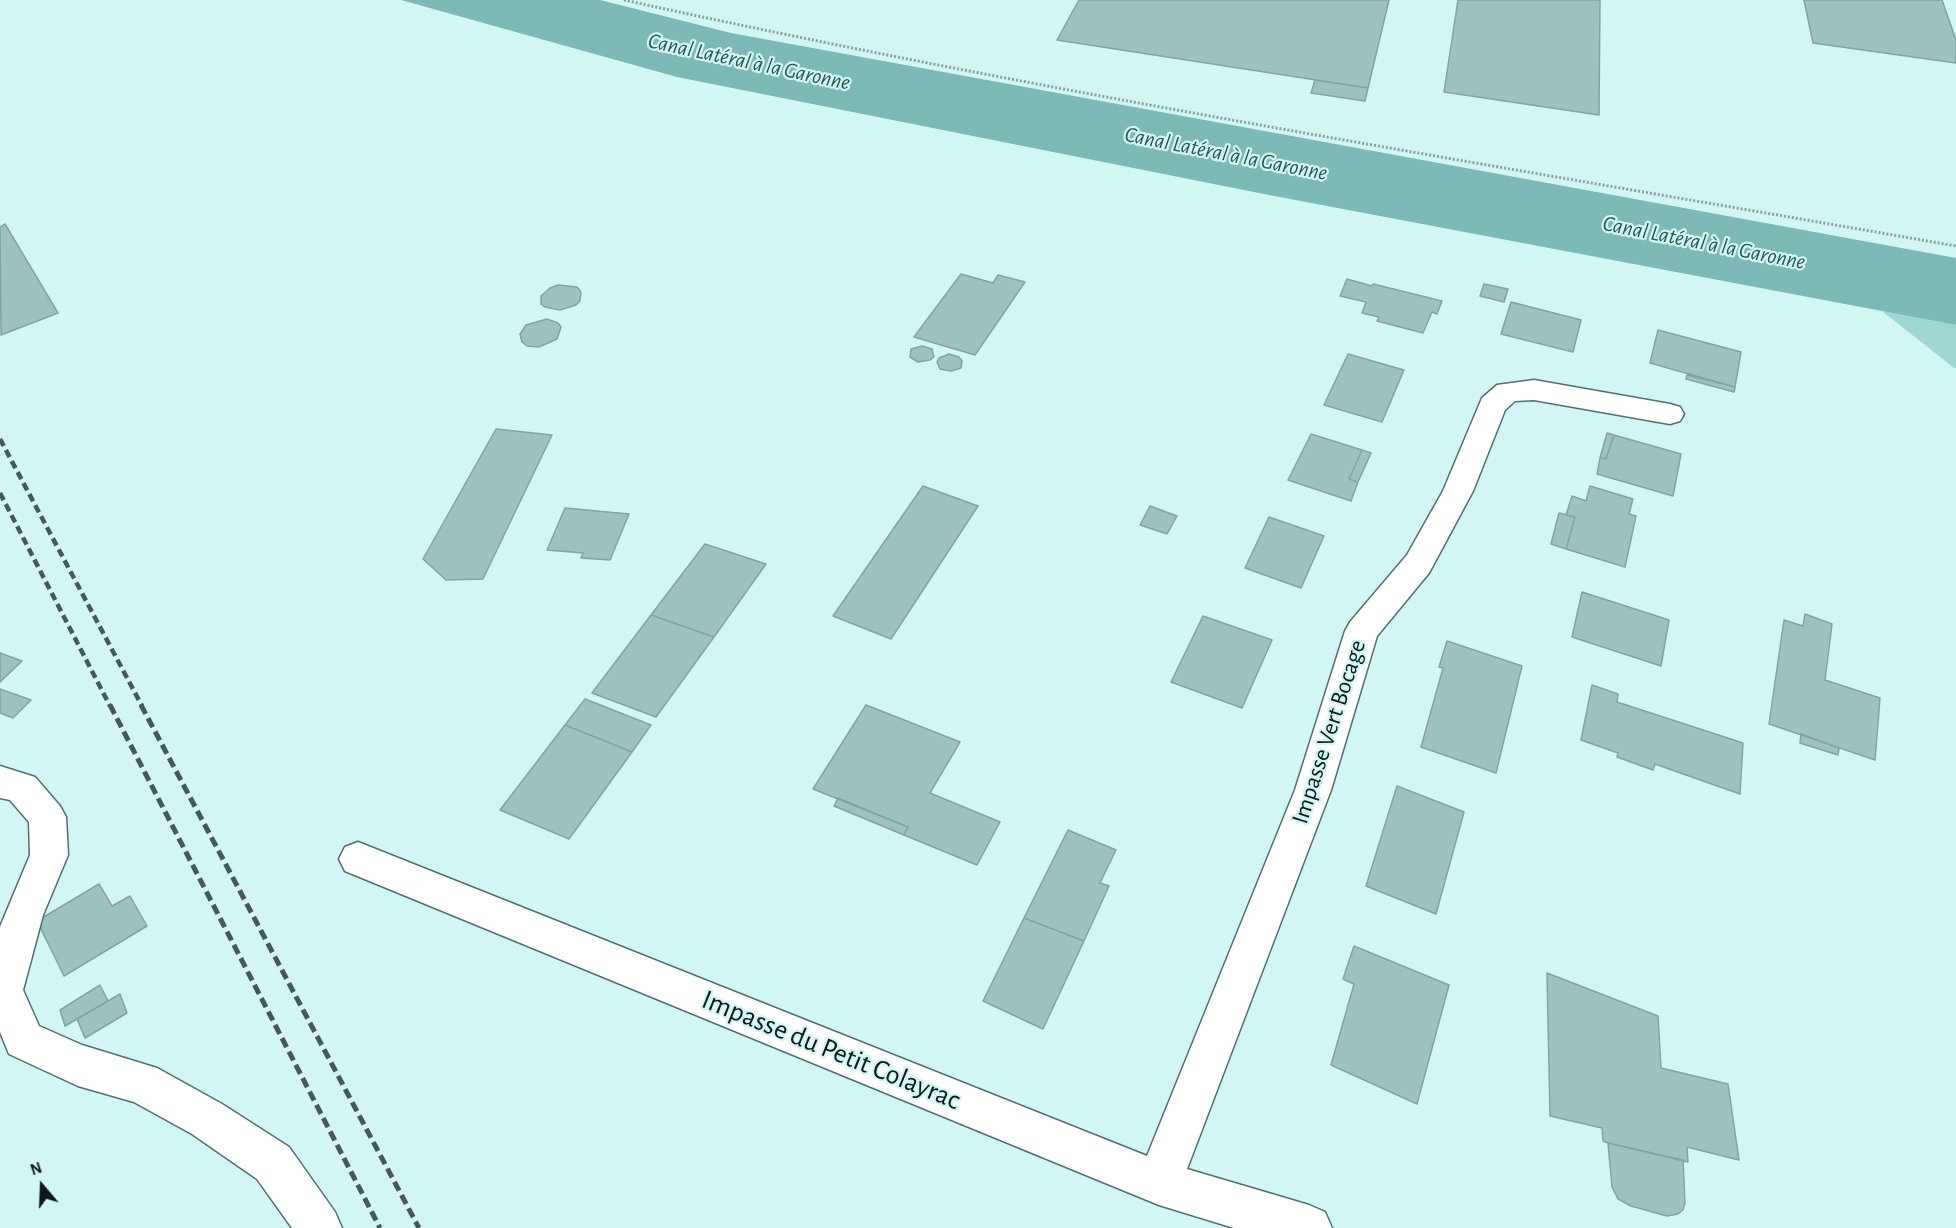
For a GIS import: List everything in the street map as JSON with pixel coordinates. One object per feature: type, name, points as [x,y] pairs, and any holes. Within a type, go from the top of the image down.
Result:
[{"type":"street","name":"Impasse Vert Bocage","points":[[1159,1183],[1313,790],[1362,631],[1418,564],[1458,491],[1492,405],[1507,392],[1534,390],[1670,414]]},
{"type":"street","points":[[11,785],[47,817],[49,855],[23,915],[3,990],[24,1040],[78,1065],[142,1083],[207,1119],[273,1163],[319,1228]]},
{"type":"street","name":"Impasse du Petit Colayrac","points":[[358,859],[1159,1183],[1308,1228]]},
{"type":"path","points":[[624,0],[825,44],[1211,115],[1956,246]]},
{"type":"shaded area","points":[[1882,311],[1956,325],[1956,368],[1954,368]]},
{"type":"water","name":"Canal Latéral à la Garonne","points":[[401,0],[600,0],[731,33],[1956,258],[1956,325],[1269,195],[677,77]]},
{"type":"building","points":[[1079,0],[1389,0],[1368,88],[1057,40]]},
{"type":"building","points":[[1458,0],[1600,0],[1599,115],[1444,92]]},
{"type":"building","points":[[1804,0],[1942,0],[1956,40],[1956,63],[1813,43]]},
{"type":"building","points":[[1315,80],[1368,88],[1365,101],[1311,93]]},
{"type":"building","points":[[5,224],[58,313],[1,335],[0,227]]},
{"type":"building","points":[[961,274],[993,283],[998,275],[1025,282],[975,355],[914,337]]},
{"type":"building","points":[[1347,279],[1442,301],[1437,314],[1432,312],[1423,333],[1377,321],[1379,317],[1362,313],[1366,302],[1340,296]]},
{"type":"building","points":[[1484,284],[1508,289],[1504,302],[1480,296]]},
{"type":"building","points":[[558,285],[577,287],[581,292],[580,301],[576,305],[560,310],[541,304],[541,296],[550,288]]},
{"type":"building","points":[[1511,302],[1581,320],[1573,352],[1501,334]]},
{"type":"building","points":[[547,319],[558,323],[561,327],[557,339],[539,347],[527,346],[522,342],[520,334],[526,325]]},
{"type":"building","points":[[1658,330],[1741,352],[1735,387],[1650,363]]},
{"type":"building","points":[[922,346],[932,349],[934,357],[918,362],[910,357],[911,349]]},
{"type":"building","points":[[949,354],[959,357],[962,361],[961,368],[951,371],[940,369],[937,362],[939,358]]},
{"type":"building","points":[[1348,354],[1404,370],[1382,422],[1324,405]]},
{"type":"building","points":[[1687,375],[1735,387],[1734,392],[1686,379]]},
{"type":"building","points":[[496,429],[552,435],[483,579],[446,580],[423,559]]},
{"type":"building","points":[[1607,433],[1614,435],[1606,459],[1600,458]]},
{"type":"building","points":[[1311,434],[1362,450],[1349,479],[1358,482],[1351,501],[1288,480]]},
{"type":"building","points":[[1614,435],[1681,454],[1673,496],[1597,474],[1600,458],[1606,459]]},
{"type":"building","points":[[1362,450],[1371,453],[1358,482],[1349,479]]},
{"type":"building","points":[[923,486],[978,506],[891,639],[833,616]]},
{"type":"building","points":[[1590,486],[1633,499],[1629,514],[1636,516],[1625,567],[1566,549],[1575,517],[1566,515],[1572,496],[1586,501]]},
{"type":"building","points":[[1150,506],[1177,516],[1167,534],[1140,525]]},
{"type":"building","points":[[565,508],[629,514],[610,560],[581,558],[583,553],[547,550]]},
{"type":"building","points":[[1559,513],[1575,517],[1566,549],[1551,544]]},
{"type":"building","points":[[1269,517],[1324,536],[1301,588],[1245,568]]},
{"type":"building","points":[[705,544],[766,564],[714,637],[651,615]]},
{"type":"building","points":[[1582,592],[1669,620],[1661,666],[1572,637]]},
{"type":"building","points":[[1805,614],[1832,624],[1825,680],[1880,698],[1875,760],[1769,724],[1784,620],[1803,626]]},
{"type":"building","points":[[651,615],[714,637],[656,717],[592,693]]},
{"type":"building","points":[[1203,616],[1272,640],[1242,708],[1171,682]]},
{"type":"building","points":[[1447,641],[1522,666],[1496,773],[1421,747],[1443,668],[1439,667]]},
{"type":"building","points":[[0,653],[22,661],[0,682]]},
{"type":"building","points":[[1592,685],[1618,694],[1617,702],[1743,743],[1740,794],[1655,764],[1653,770],[1617,757],[1618,753],[1581,740]]},
{"type":"building","points":[[0,689],[31,700],[13,718],[0,713]]},
{"type":"building","points":[[585,699],[651,725],[632,752],[565,725]]},
{"type":"building","points":[[866,705],[960,742],[930,793],[1000,822],[977,865],[904,835],[908,827],[813,789]]},
{"type":"building","points":[[565,725],[632,752],[569,839],[500,810]]},
{"type":"building","points":[[1801,734],[1839,748],[1838,755],[1800,743]]},
{"type":"building","points":[[1397,786],[1464,812],[1436,914],[1366,886]]},
{"type":"building","points":[[838,798],[908,827],[904,835],[834,806]]},
{"type":"building","points":[[1068,830],[1116,850],[1100,883],[1109,886],[1084,941],[1024,918]]},
{"type":"building","points":[[99,884],[112,906],[130,896],[147,926],[64,976],[37,921]]},
{"type":"building","points":[[1024,918],[1084,941],[1043,1029],[983,1001]]},
{"type":"building","points":[[1354,946],[1449,985],[1417,1104],[1331,1065],[1354,984],[1343,979]]},
{"type":"building","points":[[1547,973],[1658,1016],[1661,1068],[1728,1084],[1739,1160],[1687,1147],[1688,1162],[1608,1143],[1603,1141],[1602,1128],[1550,1116]]},
{"type":"building","points":[[100,985],[108,1001],[65,1026],[60,1010]]},
{"type":"building","points":[[120,994],[127,1013],[85,1038],[77,1019]]},
{"type":"building","points":[[1608,1143],[1683,1160],[1685,1203],[1683,1210],[1678,1214],[1667,1216],[1631,1206],[1618,1199],[1612,1187]]},
{"type":"railway","points":[[0,439],[142,706]]},
{"type":"railway","points":[[0,493],[110,706]]},
{"type":"railway","points":[[110,705],[380,1228]]},
{"type":"railway","points":[[141,705],[419,1228]]}]
